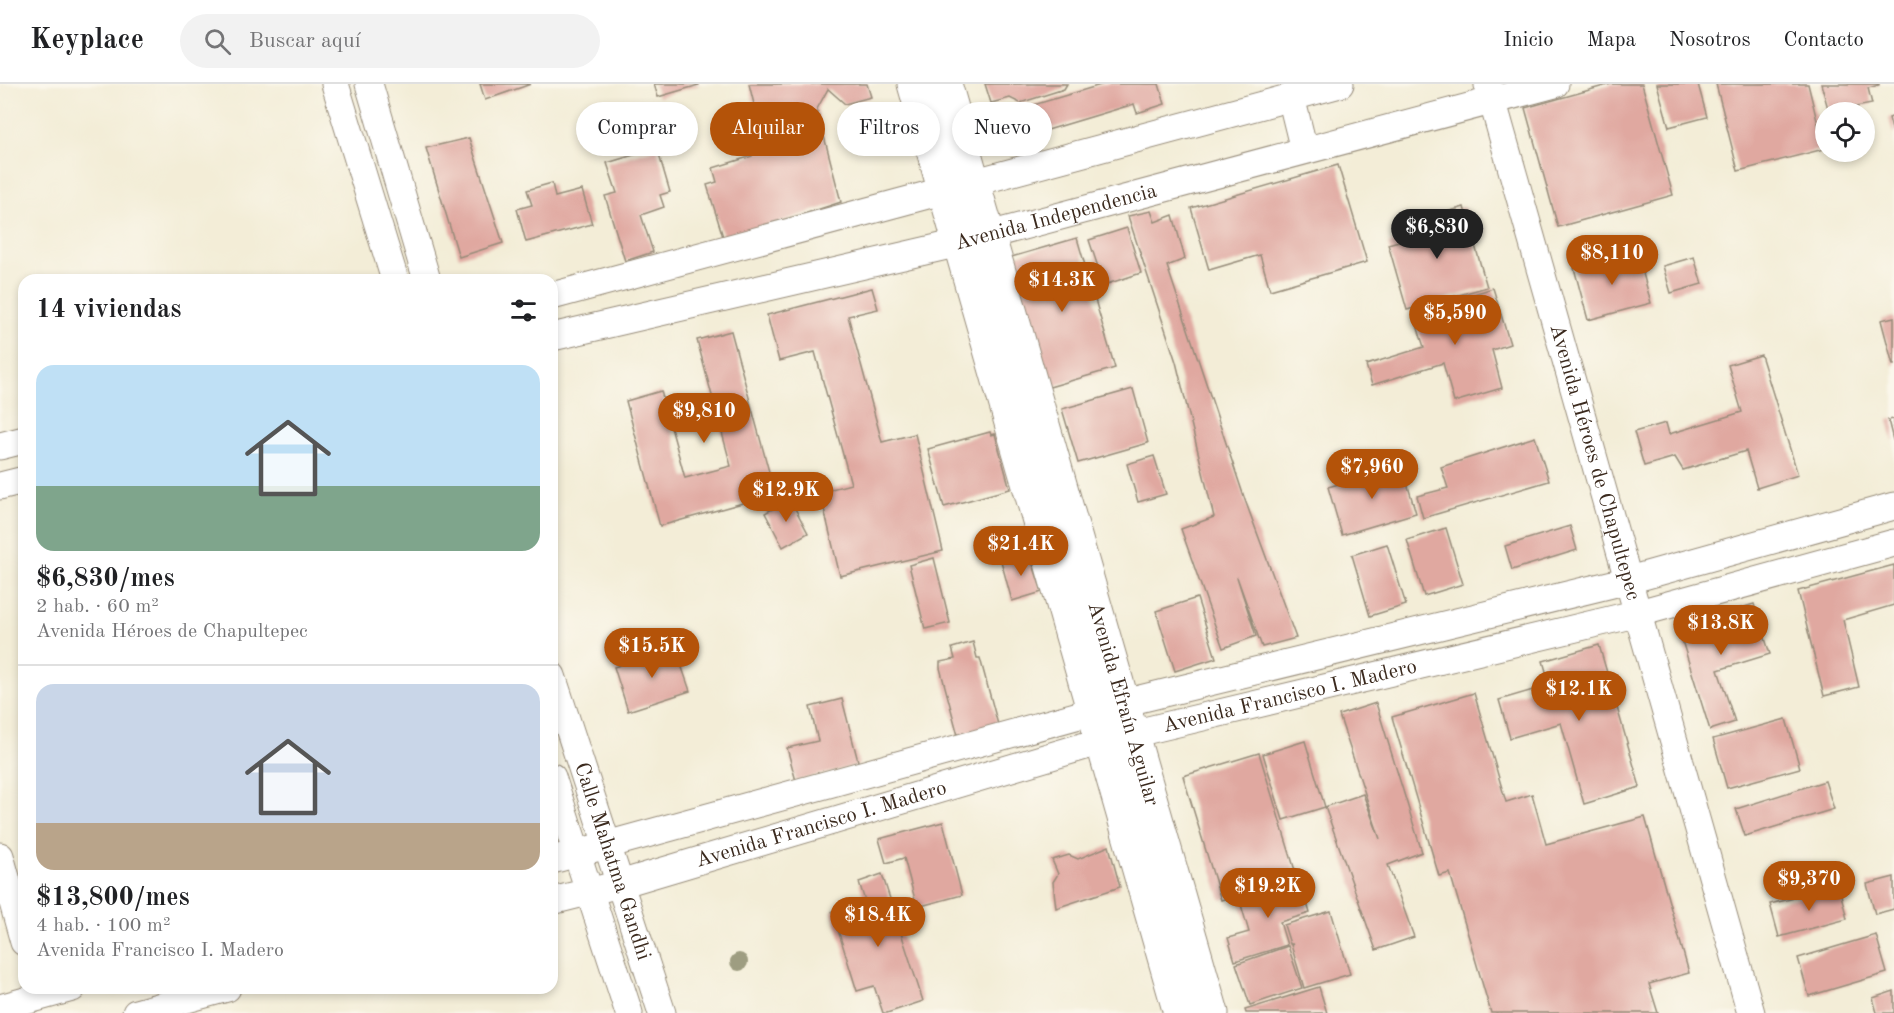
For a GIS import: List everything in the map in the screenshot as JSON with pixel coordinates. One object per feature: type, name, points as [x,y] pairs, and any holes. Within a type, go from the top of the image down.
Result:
[{"type":"main road","name":"Avenida Efraín Aguilar","points":[[914,84],[959,187]]},
{"type":"main road","name":"Avenida Efraín Aguilar","points":[[945,84],[959,187],[973,238],[1113,723],[1212,1013]]},
{"type":"main road","name":"Avenida Efraín Aguilar","points":[[1113,723],[1179,1013]]},
{"type":"street","points":[[335,84],[393,274]]},
{"type":"street","points":[[369,84],[425,274]]},
{"type":"street","points":[[558,294],[1340,84]]},
{"type":"street","name":"Avenida Independencia","points":[[558,336],[973,238],[1304,150],[1489,93],[1555,84]]},
{"type":"street","name":"Avenida Héroes de Chapultepec","points":[[1489,93],[1639,613],[1751,1013]]},
{"type":"street","points":[[1290,97],[1304,150]]},
{"type":"street","points":[[0,446],[18,442]]},
{"type":"street","points":[[0,486],[18,482]]},
{"type":"street","name":"Avenida Francisco I. Madero","points":[[564,857],[1113,723],[1894,506]]},
{"type":"street","name":"Avenida Francisco I. Madero","points":[[558,899],[620,884],[1113,723],[1639,613],[1894,543]]},
{"type":"street","name":"Calle Mahatma Gandhi","points":[[558,695],[662,1013]]},
{"type":"street","name":"Calle Mahatma Gandhi","points":[[558,817],[564,857],[589,891],[629,1013]]},
{"type":"street","points":[[0,856],[18,920]]},
{"type":"street","points":[[0,1008],[40,1000],[56,994]]},
{"type":"street","points":[[135,1013],[205,994]]},
{"type":"building","points":[[480,84],[531,84],[485,100]]},
{"type":"building","points":[[654,84],[699,84],[699,85],[658,97]]},
{"type":"building","points":[[749,84],[867,84],[871,97],[843,102],[828,89],[821,102],[754,102]]},
{"type":"building","points":[[985,84],[1067,84],[1064,89],[1023,102],[1010,98],[991,102]]},
{"type":"building","points":[[1104,84],[1159,84],[1165,104],[1137,113],[1134,104],[1052,129],[1052,102],[1043,102]]},
{"type":"building","points":[[1611,84],[1642,84],[1673,195],[1558,227],[1525,108]]},
{"type":"building","points":[[1657,84],[1698,84],[1707,117],[1669,127]]},
{"type":"building","points":[[1716,84],[1808,84],[1815,112],[1815,151],[1738,171]]},
{"type":"building","points":[[1821,84],[1879,84],[1868,88],[1872,102],[1826,102]]},
{"type":"building","points":[[1894,116],[1894,133],[1893,133],[1889,118]]},
{"type":"building","points":[[469,138],[503,243],[459,257],[426,148]]},
{"type":"building","points":[[825,140],[841,202],[724,240],[707,185],[717,182],[713,168],[752,156],[825,156]]},
{"type":"building","points":[[630,156],[659,156],[670,192],[660,195],[664,207],[641,215],[653,252],[625,261],[605,196],[617,193],[607,163]]},
{"type":"building","points":[[1338,165],[1367,262],[1270,290],[1260,255],[1209,270],[1191,208]]},
{"type":"building","points":[[552,183],[555,197],[582,190],[592,224],[526,242],[517,209],[532,205],[527,190]]},
{"type":"building","points":[[1464,207],[1487,287],[1407,310],[1388,244],[1406,239],[1402,225]]},
{"type":"building","points":[[1151,211],[1155,222],[1173,215],[1185,259],[1167,266],[1245,500],[1296,638],[1262,647],[1237,577],[1256,636],[1223,648],[1181,529],[1214,517],[1176,362],[1128,216]]},
{"type":"building","points":[[1127,228],[1141,273],[1104,285],[1089,240]]},
{"type":"building","points":[[1077,238],[1115,368],[1046,388],[1008,258]]},
{"type":"building","points":[[1637,251],[1651,303],[1588,320],[1574,268]]},
{"type":"building","points":[[1694,257],[1702,284],[1671,293],[1663,266]]},
{"type":"building","points":[[872,288],[878,309],[848,316],[882,442],[915,434],[943,551],[840,576],[820,492],[851,484],[815,352],[779,361],[767,315]]},
{"type":"building","points":[[1493,288],[1510,344],[1492,350],[1502,388],[1454,402],[1443,363],[1372,385],[1366,365],[1424,347],[1413,313]]},
{"type":"building","points":[[1894,317],[1894,365],[1893,365],[1881,320]]},
{"type":"building","points":[[731,331],[775,494],[660,526],[626,401],[661,391],[685,478],[731,466],[697,340]]},
{"type":"building","points":[[1761,355],[1798,475],[1757,488],[1746,451],[1683,470],[1675,457],[1644,466],[1634,432],[1666,423],[1669,434],[1742,412],[1728,365]]},
{"type":"building","points":[[1133,389],[1148,443],[1078,463],[1062,409]]},
{"type":"building","points":[[1894,419],[1894,440],[1893,440],[1888,420]]},
{"type":"building","points":[[990,432],[991,435],[995,434],[1010,489],[944,507],[928,449]]},
{"type":"building","points":[[1535,437],[1549,481],[1423,518],[1417,496],[1448,488],[1441,467]]},
{"type":"building","points":[[1154,456],[1166,494],[1138,502],[1127,464]]},
{"type":"building","points":[[1402,466],[1416,513],[1342,535],[1328,487]]},
{"type":"building","points":[[790,499],[808,533],[783,547],[765,513]]},
{"type":"building","points":[[1570,526],[1577,550],[1512,570],[1505,546]]},
{"type":"building","points":[[1446,528],[1463,584],[1424,596],[1407,540]]},
{"type":"building","points":[[1387,544],[1406,605],[1370,616],[1352,555]]},
{"type":"building","points":[[1029,552],[1042,592],[1012,601],[1001,561]]},
{"type":"building","points":[[934,558],[950,623],[925,629],[909,565]]},
{"type":"building","points":[[1894,565],[1894,605],[1843,620],[1859,687],[1824,696],[1798,591]]},
{"type":"building","points":[[1197,598],[1216,658],[1175,671],[1156,611]]},
{"type":"building","points":[[1754,604],[1770,654],[1718,670],[1735,722],[1710,730],[1678,628]]},
{"type":"building","points":[[973,642],[977,658],[980,658],[1000,732],[960,743],[940,662],[955,659],[952,648]]},
{"type":"building","points":[[1599,645],[1640,787],[1584,804],[1561,723],[1510,738],[1499,700],[1550,685],[1543,661]]},
{"type":"building","points":[[675,647],[690,691],[628,711],[614,667]]},
{"type":"building","points":[[1474,693],[1506,802],[1532,794],[1546,844],[1645,817],[1689,973],[1649,984],[1658,1013],[1491,1013],[1450,873],[1439,876],[1392,717]]},
{"type":"building","points":[[842,699],[859,765],[796,781],[787,748],[818,741],[810,707]]},
{"type":"building","points":[[1376,703],[1422,852],[1388,865],[1414,937],[1376,950],[1325,807],[1363,794],[1380,839],[1339,715]]},
{"type":"building","points":[[1786,719],[1800,768],[1727,788],[1713,739]]},
{"type":"building","points":[[1305,741],[1325,807],[1283,820],[1263,754]]},
{"type":"building","points":[[1259,753],[1297,877],[1221,900],[1183,776]]},
{"type":"building","points":[[1825,781],[1834,809],[1745,836],[1736,809]]},
{"type":"building","points":[[943,822],[962,895],[917,907],[904,858],[886,863],[879,839]]},
{"type":"building","points":[[1109,846],[1120,887],[1056,908],[1053,882],[1058,874],[1052,860],[1069,855],[1078,859]]},
{"type":"building","points":[[882,874],[923,1001],[887,1013],[883,1013],[874,986],[857,991],[832,911],[865,901],[859,882]]},
{"type":"building","points":[[1894,877],[1894,909],[1875,914],[1867,884]]},
{"type":"building","points":[[1300,880],[1310,913],[1280,922],[1287,945],[1235,961],[1228,938],[1249,932],[1239,898]]},
{"type":"building","points":[[1839,887],[1847,919],[1779,937],[1770,904]]},
{"type":"building","points":[[1331,911],[1350,974],[1304,988],[1291,945],[1293,944],[1290,944],[1284,925]]},
{"type":"building","points":[[1876,935],[1887,973],[1809,996],[1798,958]]},
{"type":"building","points":[[1288,946],[1302,988],[1250,1005],[1236,964]]},
{"type":"building","points":[[1319,987],[1327,1013],[1246,1013],[1245,1010]]},
{"type":"building","points":[[1894,991],[1894,1013],[1877,1013],[1873,998]]}]
